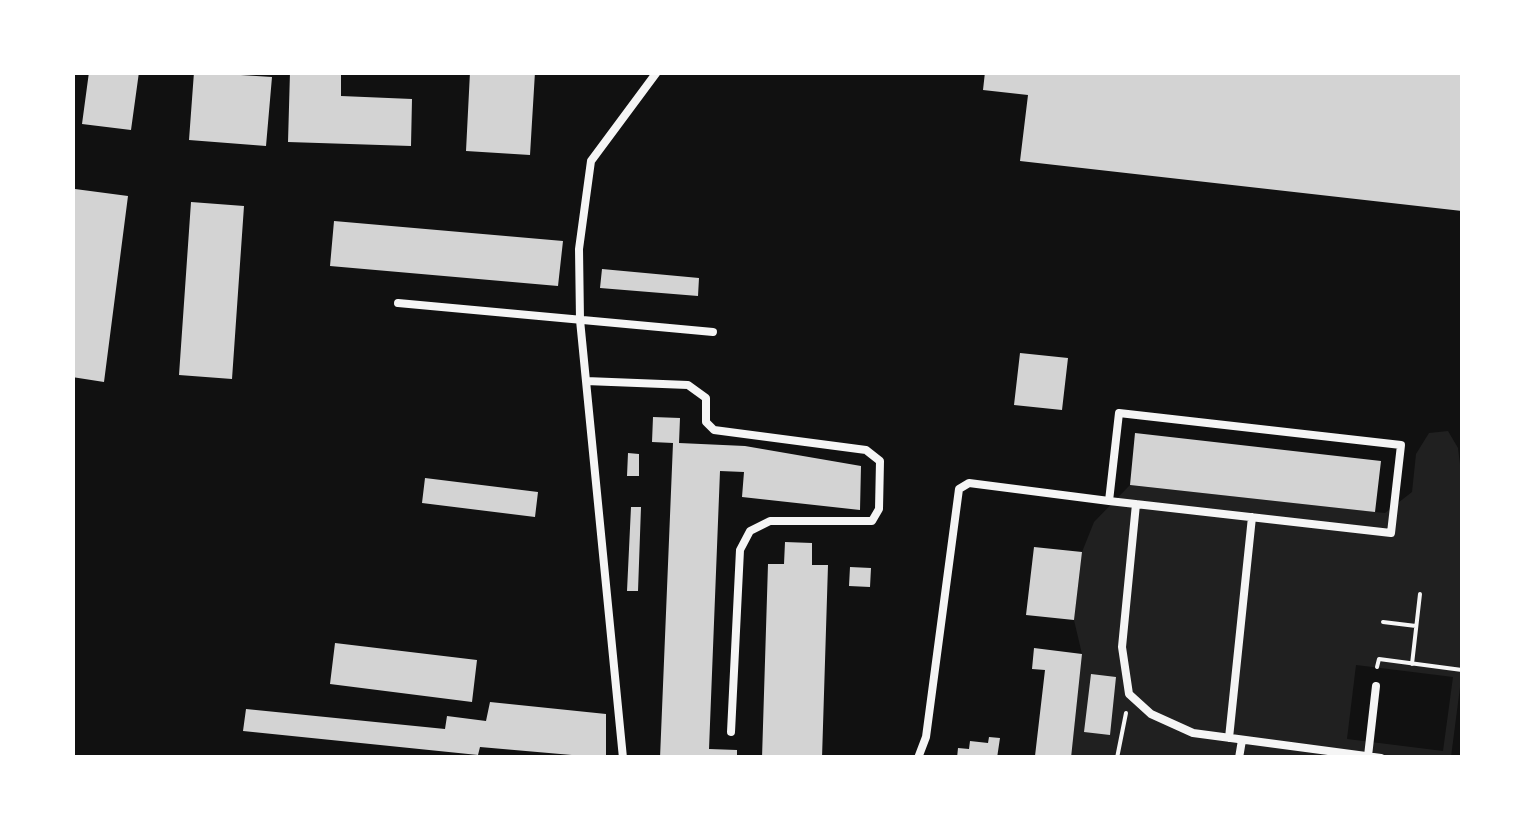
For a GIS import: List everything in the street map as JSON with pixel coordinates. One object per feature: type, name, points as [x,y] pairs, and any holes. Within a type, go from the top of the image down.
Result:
[{"type":"lane","points":[[623,758],[580,320],[579,249],[591,161],[657,72]]},
{"type":"lane","points":[[398,303],[713,332]]},
{"type":"lane","points":[[586,381],[688,386],[706,398],[706,422],[714,430],[866,450],[880,461],[879,509],[872,521],[770,521],[750,531],[740,550],[731,732]]},
{"type":"lane","points":[[918,758],[926,737],[959,488],[969,484],[1110,501],[1391,533],[1401,445],[1120,414],[1110,501]]},
{"type":"lane","points":[[1136,504],[1122,647],[1129,694],[1150,714],[1192,733],[1382,758]]},
{"type":"lane","points":[[1230,738],[1252,517]]},
{"type":"lane","points":[[1368,756],[1376,686]]},
{"type":"lane","points":[[1239,758],[1242,740]]},
{"type":"path","points":[[1412,664],[1420,594]]},
{"type":"path","points":[[1383,622],[1416,626]]},
{"type":"path","points":[[1377,668],[1378,659],[1462,670]]},
{"type":"path","points":[[1117,758],[1129,694]]},
{"type":"shaded area","points":[[1448,431],[1458,448],[1462,481],[1462,672],[1451,757],[1071,758],[1082,654],[1074,620],[1082,552],[1094,522],[1130,485],[1385,513],[1412,492],[1416,454],[1429,433]],"holes":[[[1356,665],[1453,677],[1443,751],[1347,739]]]},
{"type":"building","points":[[89,72],[139,72],[131,130],[82,124]]},
{"type":"building","points":[[194,72],[272,77],[266,146],[189,140]]},
{"type":"building","points":[[290,72],[341,72],[341,96],[412,99],[411,146],[288,142]]},
{"type":"building","points":[[470,72],[535,72],[530,155],[466,151]]},
{"type":"building","points":[[985,72],[1462,72],[1462,211],[1020,161],[1028,95],[983,90]]},
{"type":"building","points":[[75,189],[128,196],[104,382],[72,377]]},
{"type":"building","points":[[191,202],[244,206],[232,379],[179,375]]},
{"type":"building","points":[[334,221],[563,241],[558,286],[330,266]]},
{"type":"building","points":[[602,269],[699,278],[698,296],[600,288]]},
{"type":"building","points":[[1020,353],[1068,358],[1062,410],[1014,405]]},
{"type":"building","points":[[653,417],[680,418],[679,443],[745,446],[861,466],[860,510],[742,497],[744,472],[720,471],[709,749],[737,750],[737,758],[660,758],[673,443],[652,442]]},
{"type":"building","points":[[1135,433],[1381,461],[1375,512],[1130,485]]},
{"type":"building","points":[[628,453],[639,454],[639,476],[627,476]]},
{"type":"building","points":[[425,478],[538,492],[535,517],[422,503]]},
{"type":"building","points":[[631,507],[641,507],[638,591],[627,591]]},
{"type":"building","points":[[785,542],[812,543],[812,565],[828,565],[822,758],[762,758],[768,564],[784,564]]},
{"type":"building","points":[[1034,547],[1082,552],[1074,620],[1026,615]]},
{"type":"building","points":[[850,567],[871,568],[870,587],[849,586]]},
{"type":"building","points":[[335,643],[477,660],[472,702],[330,684]]},
{"type":"building","points":[[1034,648],[1082,654],[1071,758],[1035,756],[1045,670],[1032,669]]},
{"type":"building","points":[[1091,674],[1116,677],[1110,735],[1084,732]]},
{"type":"building","points":[[490,702],[606,714],[606,758],[480,747],[478,755],[243,731],[246,709],[445,729],[447,716],[486,721]]},
{"type":"building","points":[[989,737],[1000,738],[997,758],[957,758],[958,748],[969,749],[970,741],[988,743]]}]
